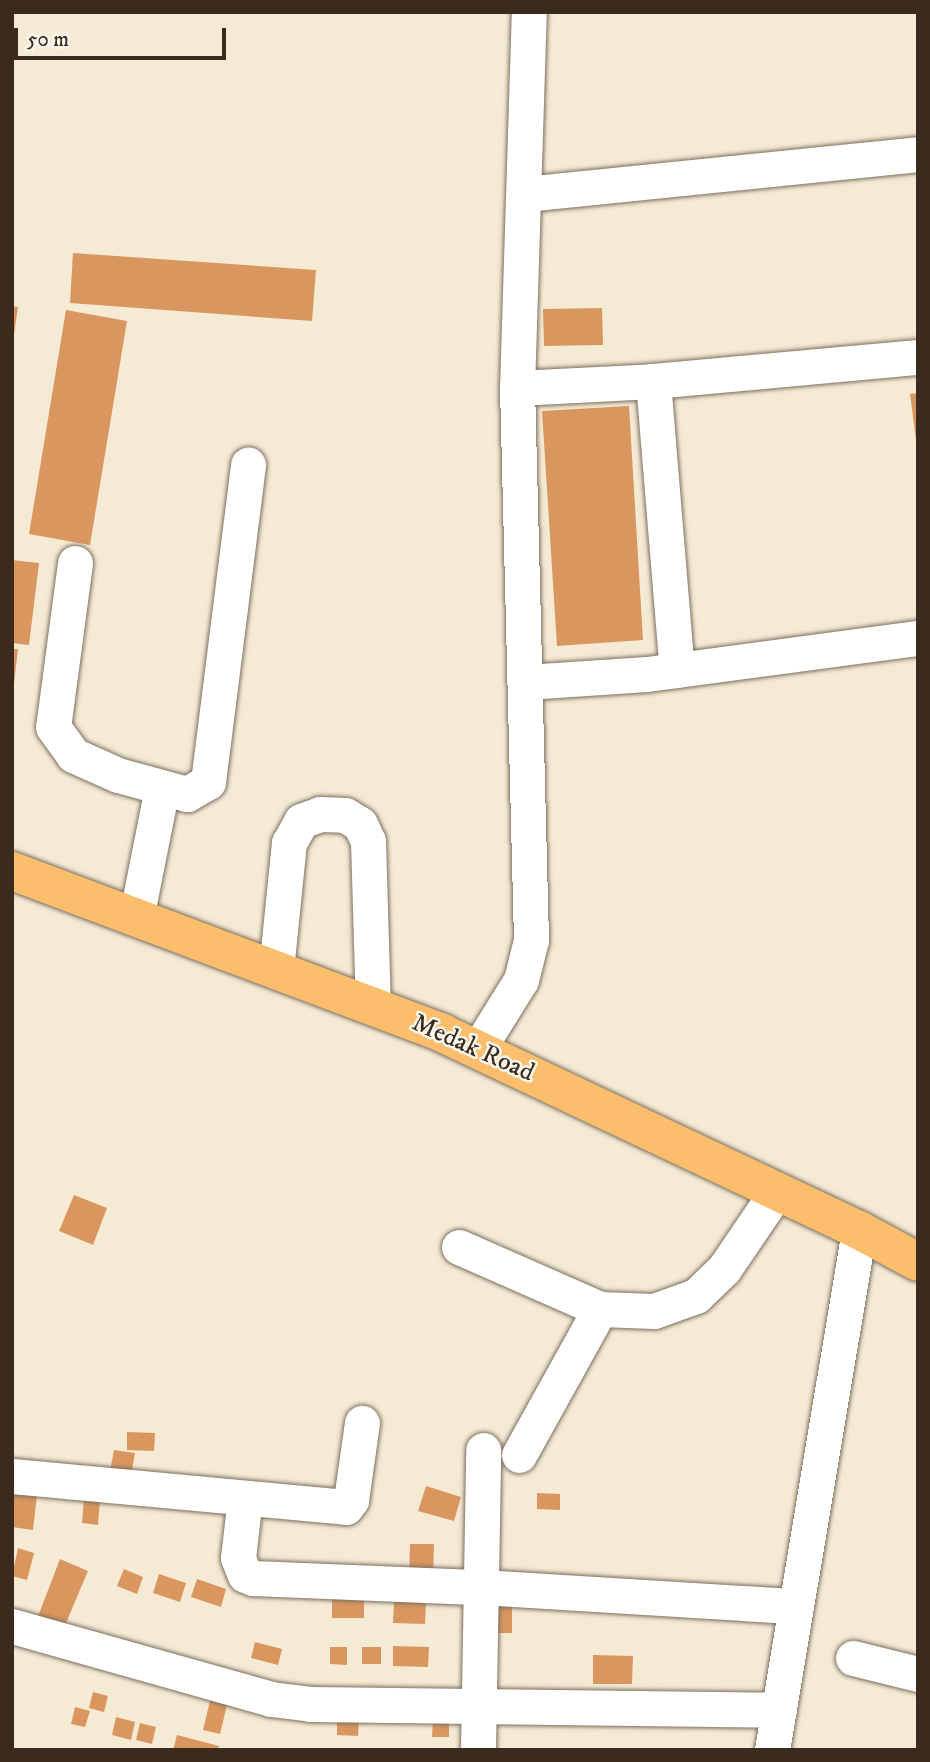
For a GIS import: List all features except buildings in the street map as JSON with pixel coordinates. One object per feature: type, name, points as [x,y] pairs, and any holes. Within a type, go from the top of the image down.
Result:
[{"type":"main road","name":"Medak Road","points":[[12,871],[373,1005],[478,1049],[859,1230],[918,1262]]},
{"type":"street","points":[[478,1049],[521,980],[531,940],[517,388],[529,12]]},
{"type":"street","points":[[524,194],[918,154]]},
{"type":"street","points":[[517,388],[653,381],[918,357]]},
{"type":"street","points":[[653,381],[677,670]]},
{"type":"street","points":[[75,563],[53,727],[73,755],[118,775],[187,794],[208,782],[248,465]]},
{"type":"street","points":[[526,682],[677,670],[918,638]]},
{"type":"street","points":[[136,918],[162,788]]},
{"type":"street","points":[[276,970],[289,844],[302,821],[320,814],[345,815],[360,824],[368,841],[373,1005]]},
{"type":"street","points":[[459,1247],[600,1309],[654,1311],[696,1296],[724,1269],[777,1191]]},
{"type":"street","points":[[772,1750],[859,1230]]},
{"type":"street","points":[[519,1455],[600,1309]]},
{"type":"street","points":[[12,1476],[346,1507],[351,1500],[362,1423]]},
{"type":"street","points":[[478,1750],[483,1450]]},
{"type":"street","points":[[246,1498],[237,1559],[245,1575],[253,1578],[481,1587],[795,1606]]},
{"type":"street","points":[[12,1626],[271,1699],[310,1704],[779,1710]]},
{"type":"street","points":[[853,1658],[918,1674]]}]
